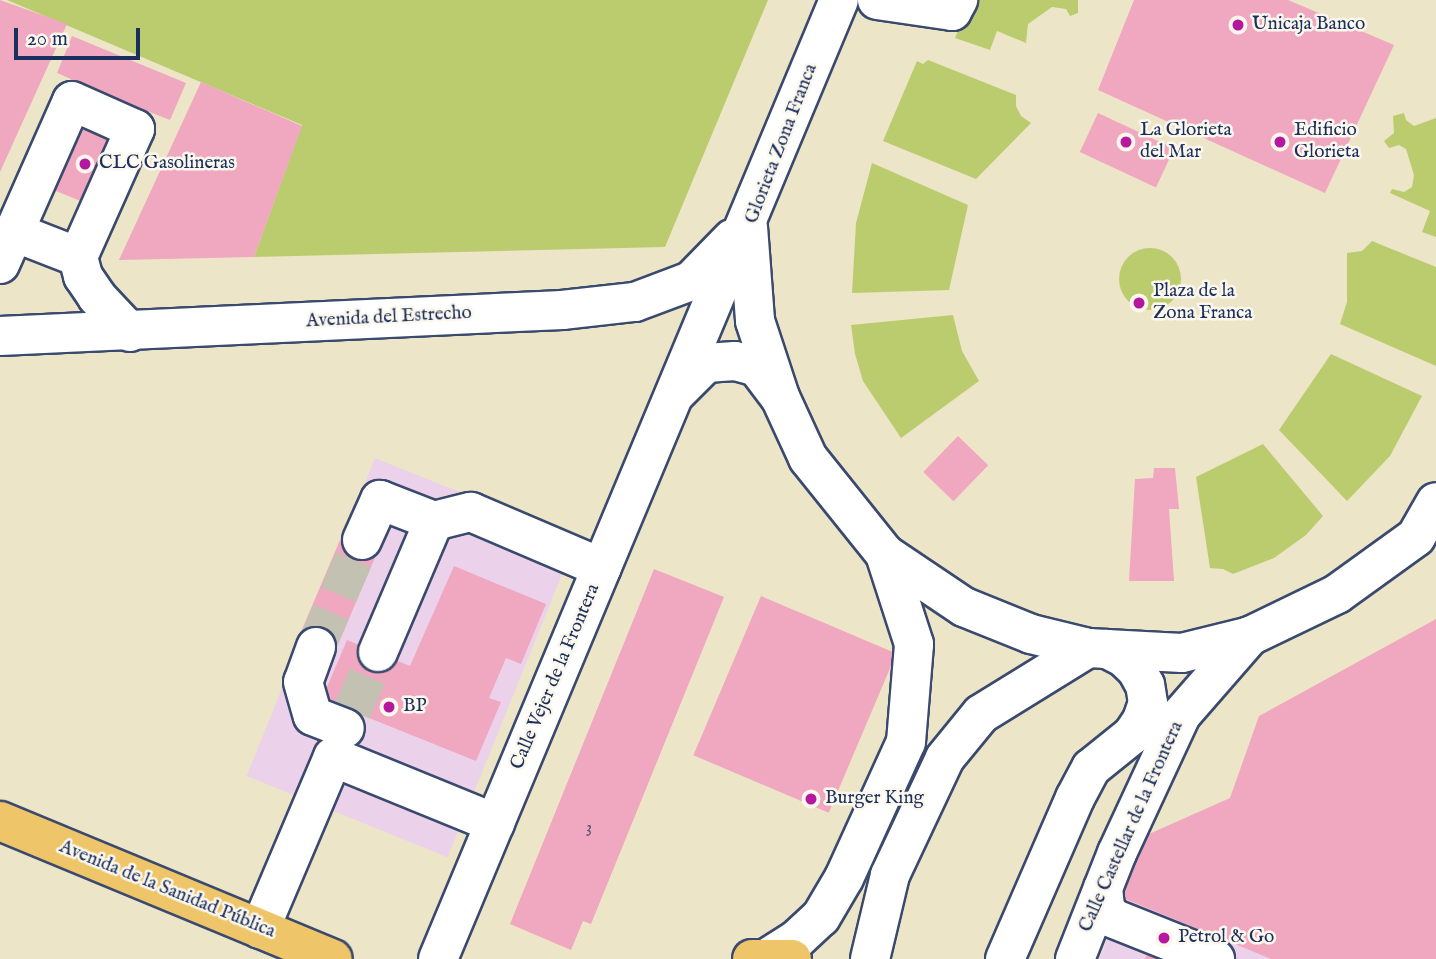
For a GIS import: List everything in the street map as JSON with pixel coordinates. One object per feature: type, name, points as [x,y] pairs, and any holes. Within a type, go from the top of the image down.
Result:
[{"type":"main road","name":"Avenida de la Sanidad Pública","points":[[0,821],[333,959]]},
{"type":"street","name":"Glorieta Zona Franca","points":[[839,0],[748,222],[755,321],[780,397],[808,458],[886,554],[964,607],[1031,634],[1097,649],[1182,653],[1250,636],[1337,594],[1426,534],[1436,502]]},
{"type":"street","points":[[877,0],[952,11],[958,0]]},
{"type":"street","points":[[78,257],[7,248],[72,101],[135,129],[78,257],[83,276],[97,297],[130,332]]},
{"type":"street","name":"Avenida del Estrecho","points":[[0,336],[130,332],[548,310],[635,302],[691,281],[748,222]]},
{"type":"street","name":"Calle Vejer de la Frontera","points":[[438,959],[748,222]]},
{"type":"street","name":"Calle Vejer de la Frontera","points":[[674,396],[706,363],[735,361],[757,367],[780,397]]},
{"type":"street","points":[[362,540],[380,500],[434,521],[471,512],[602,568]]},
{"type":"street","points":[[378,652],[434,521]]},
{"type":"street","points":[[770,959],[821,917],[844,878],[906,742],[914,644],[886,554]]},
{"type":"street","name":"Calle Castellar de la Frontera","points":[[1075,959],[1148,782],[1181,715],[1250,636]]},
{"type":"street","points":[[316,648],[303,682],[313,716],[495,823]]},
{"type":"street","points":[[870,959],[873,934],[890,875],[945,758],[981,714],[1097,649],[1123,657],[1136,670],[1145,685],[1148,702],[1142,720],[1132,735],[1091,768],[1075,798],[1005,959]]},
{"type":"street","points":[[260,929],[344,732]]},
{"type":"street","points":[[1103,888],[1105,908],[1112,918],[1215,959]]},
{"type":"shaded area","name":"BP","points":[[375,458],[576,539],[448,857],[247,776]]},
{"type":"shaded area","name":"Petrol & Go","points":[[1125,898],[1271,959],[1099,959]]},
{"type":"green space","points":[[7,0],[768,0],[665,247],[254,257],[302,125]]},
{"type":"green space","points":[[971,0],[1078,0],[1078,13],[1070,16],[1066,9],[1052,7],[1028,24],[1026,43],[997,31],[990,50],[955,38]]},
{"type":"green space","points":[[928,60],[1016,95],[1016,106],[1021,116],[1031,123],[976,179],[883,141],[917,61],[923,64]]},
{"type":"green space","points":[[1404,113],[1406,120],[1414,126],[1436,118],[1436,237],[1422,232],[1430,211],[1390,193],[1392,189],[1404,192],[1412,187],[1414,175],[1406,149],[1399,145],[1389,148],[1384,141],[1394,133],[1393,116]]},
{"type":"green space","points":[[872,163],[968,205],[949,290],[852,293],[856,223]]},
{"type":"green space","points":[[1372,241],[1436,267],[1436,366],[1340,324],[1347,302],[1347,253],[1362,251]]},
{"type":"green space","points":[[1150,248],[1162,250],[1172,257],[1179,267],[1179,291],[1172,301],[1162,308],[1150,310],[1138,308],[1128,301],[1121,291],[1119,279],[1121,267],[1128,257],[1138,250]]},
{"type":"green space","points":[[953,315],[962,351],[979,381],[901,438],[863,381],[855,354],[851,325]]},
{"type":"green space","points":[[1331,354],[1422,396],[1390,456],[1347,501],[1279,430]]},
{"type":"green space","points":[[1263,444],[1323,516],[1306,535],[1274,558],[1233,574],[1223,569],[1210,568],[1196,477]]},
{"type":"building","points":[[0,0],[67,24],[0,172]]},
{"type":"building","name":"Edificio Glorieta","points":[[1134,0],[1288,0],[1394,45],[1325,193],[1098,90]]},
{"type":"building","points":[[72,36],[186,83],[170,120],[147,111],[105,211],[29,180],[71,79],[57,73]]},
{"type":"building","points":[[201,82],[302,126],[254,257],[119,260]]},
{"type":"building","points":[[1098,113],[1174,148],[1156,187],[1080,152]]},
{"type":"building","points":[[958,436],[988,465],[953,501],[923,472]]},
{"type":"building","points":[[1154,468],[1175,468],[1179,509],[1169,509],[1174,581],[1129,581],[1135,479],[1153,478]]},
{"type":"building","points":[[343,533],[379,548],[334,655],[298,640]]},
{"type":"building","points":[[454,566],[546,604],[521,664],[506,658],[489,698],[501,702],[476,761],[322,699],[347,640],[410,666]]},
{"type":"building","points":[[654,569],[724,597],[591,924],[583,921],[571,950],[510,924]]},
{"type":"building","points":[[761,596],[896,653],[829,813],[693,755]]},
{"type":"building","points":[[1436,619],[1436,959],[1271,959],[1116,895],[1140,838],[1230,798],[1259,716]]},
{"type":"building","points":[[1148,952],[1165,959],[1145,959]]},
{"type":"tunnel","points":[[316,647],[362,540]]},
{"type":"tunnel","points":[[352,711],[378,652]]},
{"type":"place","name":"Unicaja Banco","points":[[1238,25]]},
{"type":"place","name":"La Glorieta del Mar","points":[[1126,142]]},
{"type":"place","name":"Edificio Glorieta","points":[[1280,142]]},
{"type":"place","name":"CLC Gasolineras","points":[[85,164]]},
{"type":"place","name":"Plaza de la Zona Franca","points":[[1139,303]]},
{"type":"place","name":"BP","points":[[389,707]]},
{"type":"place","name":"Burger King","points":[[811,799]]},
{"type":"place","name":"Petrol & Go","points":[[1164,938]]}]
